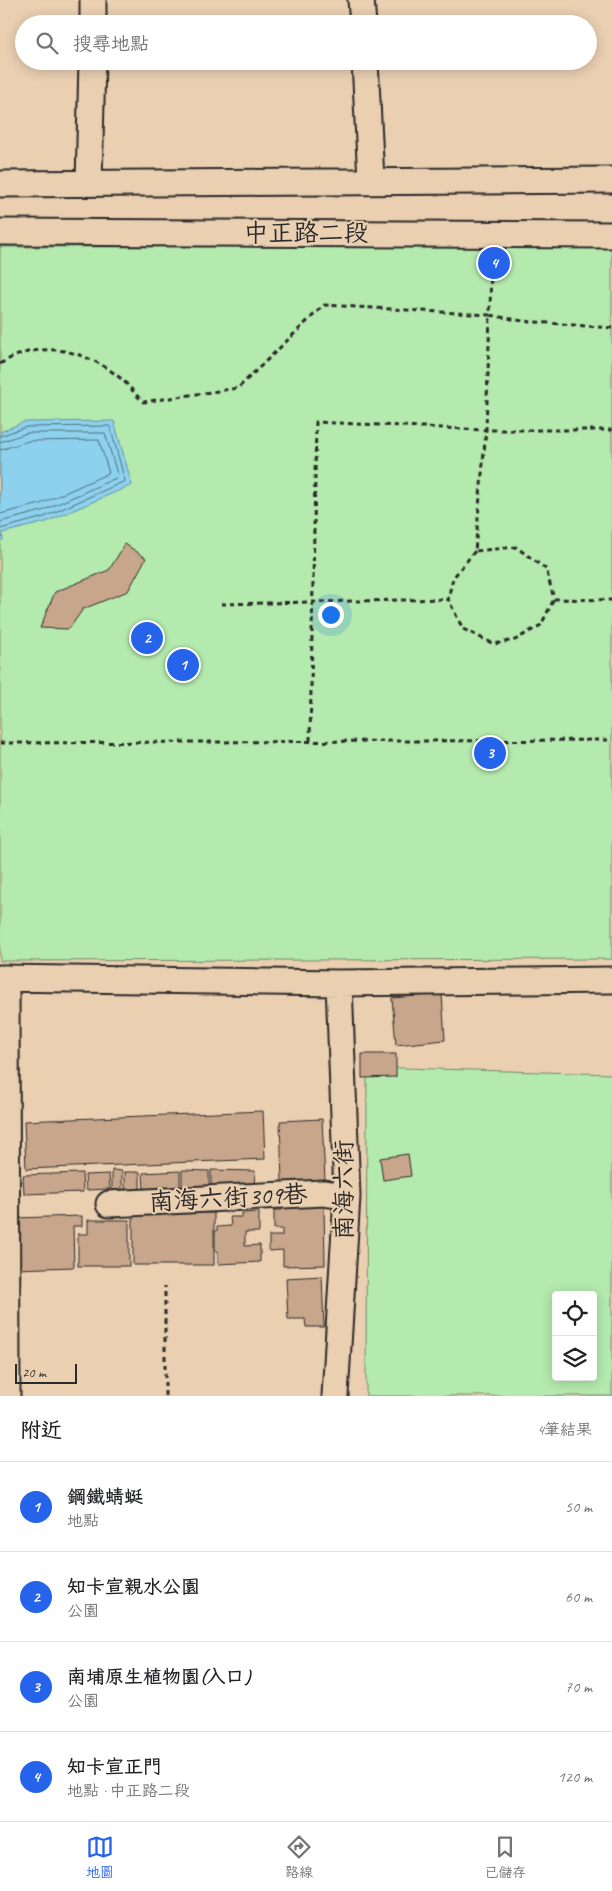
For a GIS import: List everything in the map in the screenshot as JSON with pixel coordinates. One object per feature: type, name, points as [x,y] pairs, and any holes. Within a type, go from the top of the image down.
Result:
[{"type":"street","points":[[92,15],[93,0]]},
{"type":"street","points":[[361,0],[362,15]]},
{"type":"street","points":[[89,183],[92,70]]},
{"type":"street","points":[[365,70],[371,180]]},
{"type":"street","points":[[0,184],[371,180],[612,180]]},
{"type":"street","name":"中正路二段","points":[[0,232],[612,234]]},
{"type":"street","points":[[8,1396],[3,978],[339,983],[612,980]]},
{"type":"street","name":"南海六街","points":[[336,1396],[347,1196],[339,983]]},
{"type":"street","name":"南海六街309巷","points":[[109,1204],[322,1193],[347,1196]]},
{"type":"path","points":[[475,551],[516,547],[546,569],[554,599],[541,625],[515,640],[494,644],[463,628],[448,600],[453,578],[475,551],[486,430],[492,234]]},
{"type":"path","points":[[0,364],[13,356],[52,348],[86,356],[119,377],[143,402],[238,388],[324,305],[490,315],[523,321],[612,328]]},
{"type":"path","points":[[310,741],[316,422],[486,430],[612,430]]},
{"type":"path","points":[[554,599],[612,600]]},
{"type":"path","points":[[221,604],[448,600]]},
{"type":"path","points":[[0,743],[612,740]]},
{"type":"path","points":[[165,1286],[165,1396]]},
{"type":"green space","points":[[612,246],[612,959],[0,961],[0,247]]},
{"type":"green space","points":[[367,1067],[612,1074],[612,1396],[366,1396]]},
{"type":"water","points":[[114,421],[132,485],[46,522],[2,533],[3,540],[0,541],[0,432],[24,422]]},
{"type":"building","points":[[125,544],[146,558],[128,591],[83,609],[69,629],[40,628],[55,592],[109,570]]},
{"type":"building","points":[[442,994],[445,1040],[396,1045],[392,998]]},
{"type":"building","points":[[362,1054],[396,1054],[396,1077],[362,1078]]},
{"type":"building","points":[[263,1111],[265,1159],[26,1169],[24,1121]]},
{"type":"building","points":[[322,1119],[325,1180],[282,1182],[280,1121]]},
{"type":"building","points":[[408,1154],[411,1176],[383,1180],[380,1158]]},
{"type":"building","points":[[112,1170],[122,1171],[122,1190],[112,1190]]},
{"type":"building","points":[[182,1170],[209,1171],[209,1189],[182,1189]]},
{"type":"building","points":[[211,1170],[255,1171],[254,1191],[211,1190]]},
{"type":"building","points":[[180,1171],[180,1189],[144,1191],[143,1173]]},
{"type":"building","points":[[125,1172],[140,1172],[140,1191],[125,1191]]},
{"type":"building","points":[[82,1173],[83,1192],[24,1194],[23,1175]]},
{"type":"building","points":[[109,1174],[110,1189],[86,1190],[85,1175]]},
{"type":"building","points":[[282,1204],[324,1204],[325,1265],[283,1266],[283,1250],[269,1251],[269,1236],[282,1236],[282,1229],[274,1229],[274,1210],[282,1210]]},
{"type":"building","points":[[259,1212],[259,1232],[245,1232],[245,1246],[260,1245],[260,1262],[218,1264],[218,1251],[215,1251],[215,1231],[217,1231],[217,1227],[231,1226],[230,1217],[242,1217],[242,1213]]},
{"type":"building","points":[[133,1213],[214,1213],[214,1265],[133,1265]]},
{"type":"building","points":[[82,1216],[82,1226],[73,1226],[74,1267],[15,1269],[14,1218]]},
{"type":"building","points":[[88,1220],[129,1220],[129,1266],[78,1266],[78,1234],[88,1234]]},
{"type":"building","points":[[322,1276],[324,1327],[306,1327],[305,1319],[288,1319],[286,1278]]},
{"type":"place","name":"知卡宣正門","points":[[494,263]]},
{"type":"place","name":"知卡宣親水公園","points":[[147,638]]},
{"type":"place","name":"鋼鐵蜻蜓","points":[[183,665]]},
{"type":"place","name":"南埔原生植物園(入口)","points":[[490,753]]}]
